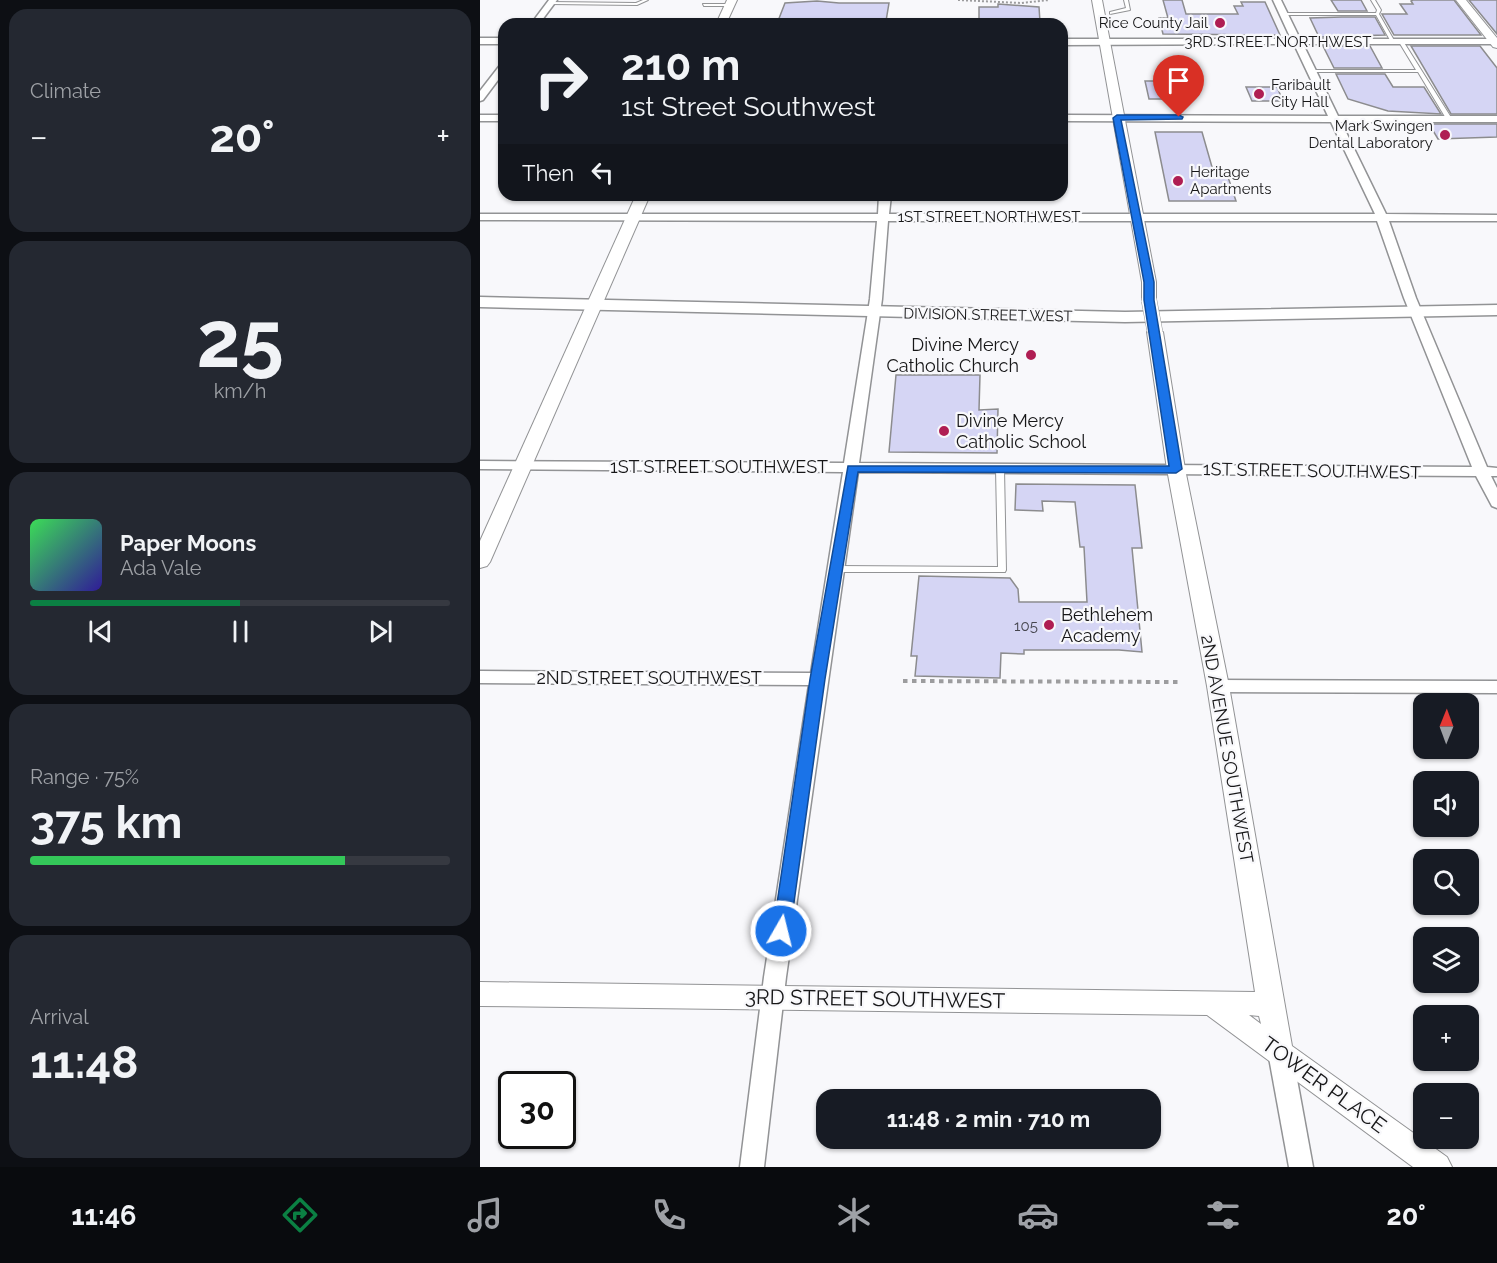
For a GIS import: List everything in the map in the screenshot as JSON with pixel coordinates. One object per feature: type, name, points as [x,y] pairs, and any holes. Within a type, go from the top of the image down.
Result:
[{"type":"main road","name":"DIVISION STREET WEST","points":[[480,302],[1125,317],[1497,310]]},
{"type":"street","name":"2ND AVENUE SOUTHWEST","points":[[1098,0],[1117,118],[1149,282],[1149,300],[1176,469],[1218,686],[1270,1004],[1301,1167]]},
{"type":"street","points":[[1277,0],[1381,216],[1416,312],[1489,472],[1497,503]]},
{"type":"street","points":[[1461,0],[1496,43]]},
{"type":"street","points":[[539,18],[551,2]]},
{"type":"street","points":[[724,18],[731,2]]},
{"type":"street","points":[[480,41],[498,41]]},
{"type":"street","name":"3RD STREET NORTHWEST","points":[[1068,42],[1496,43]]},
{"type":"street","points":[[480,98],[498,74]]},
{"type":"street","points":[[480,118],[498,118]]},
{"type":"street","points":[[1068,118],[1497,119]]},
{"type":"street","points":[[480,562],[640,201]]},
{"type":"street","points":[[752,1167],[773,997],[818,679],[874,312],[884,201]]},
{"type":"street","name":"1ST STREET NORTHWEST","points":[[480,217],[1381,216],[1497,218]]},
{"type":"street","name":"1ST STREET SOUTHWEST","points":[[480,465],[1489,472]]},
{"type":"street","name":"2ND STREET SOUTHWEST","points":[[480,676],[818,679]]},
{"type":"street","points":[[1218,686],[1497,687]]},
{"type":"street","name":"3RD STREET SOUTHWEST","points":[[480,994],[1270,1004]]},
{"type":"street","name":"TOWER PLACE","points":[[1211,1004],[1437,1167]]},
{"type":"lane","points":[[551,2],[637,4],[645,0]]},
{"type":"lane","points":[[1112,13],[1128,9],[1126,0]]},
{"type":"lane","points":[[1373,0],[1379,10],[1377,14],[1420,71],[1449,119]]},
{"type":"lane","points":[[704,5],[731,2]]},
{"type":"lane","points":[[1285,15],[1377,14]]},
{"type":"lane","points":[[1312,71],[1420,71]]},
{"type":"lane","points":[[836,569],[1002,570],[999,469]]},
{"type":"path","points":[[958,0],[1002,3],[1048,0]]},
{"type":"path","points":[[903,681],[1179,682]]},
{"type":"building","points":[[1163,0],[1182,0],[1186,14],[1238,14],[1234,6],[1243,6],[1241,2],[1265,2],[1280,35],[1163,34],[1159,18],[1168,18]]},
{"type":"building","points":[[1331,0],[1361,0],[1367,11],[1338,11]]},
{"type":"building","points":[[1454,0],[1481,35],[1394,35],[1382,14],[1407,14],[1400,4],[1413,4],[1411,1]]},
{"type":"building","points":[[1469,0],[1497,0],[1497,34]]},
{"type":"building","points":[[817,1],[889,3],[886,18],[779,18],[785,3]]},
{"type":"building","points":[[998,4],[1039,7],[1040,18],[979,18],[979,7],[998,7]]},
{"type":"building","points":[[1375,17],[1385,35],[1319,37],[1310,18]]},
{"type":"building","points":[[1323,46],[1370,46],[1382,68],[1334,68]]},
{"type":"building","points":[[1411,46],[1480,46],[1497,68],[1497,114],[1451,114]]},
{"type":"building","points":[[1336,74],[1385,74],[1393,87],[1424,87],[1441,114],[1388,111],[1348,99]]},
{"type":"building","points":[[1158,79],[1194,79],[1198,95],[1174,95],[1175,99],[1149,99],[1145,81],[1159,81]]},
{"type":"building","name":"Faribault City Hall","points":[[1246,87],[1277,87],[1283,101],[1252,101]]},
{"type":"building","points":[[1429,124],[1497,124],[1497,137],[1438,139]]},
{"type":"building","points":[[1155,132],[1202,132],[1214,174],[1227,174],[1236,201],[1169,201]]},
{"type":"building","name":"Divine Mercy Catholic School","points":[[896,375],[980,375],[979,410],[998,409],[997,453],[889,452]]},
{"type":"building","name":"Bethlehem Academy","points":[[1016,484],[1135,485],[1142,548],[1132,548],[1142,652],[1024,650],[1024,654],[1001,653],[1000,678],[915,676],[917,656],[911,656],[919,576],[1010,578],[1018,589],[1019,602],[1087,602],[1084,547],[1080,547],[1075,502],[1042,501],[1043,511],[1015,510]]},
{"type":"place","name":"Rice County Jail","points":[[1220,23]]},
{"type":"place","name":"Faribault City Hall","points":[[1259,94]]},
{"type":"place","name":"Mark Swingen Dental Laboratory","points":[[1445,135]]},
{"type":"place","name":"Heritage Apartments","points":[[1178,181]]},
{"type":"place","name":"Divine Mercy Catholic Church","points":[[1031,355]]},
{"type":"place","name":"Divine Mercy Catholic School","points":[[944,431]]},
{"type":"place","name":"Bethlehem Academy","points":[[1049,625]]},
{"type":"route","points":[[781,931],[852,468],[1176,469],[1149,300],[1149,282],[1117,118],[1179,117]]}]
